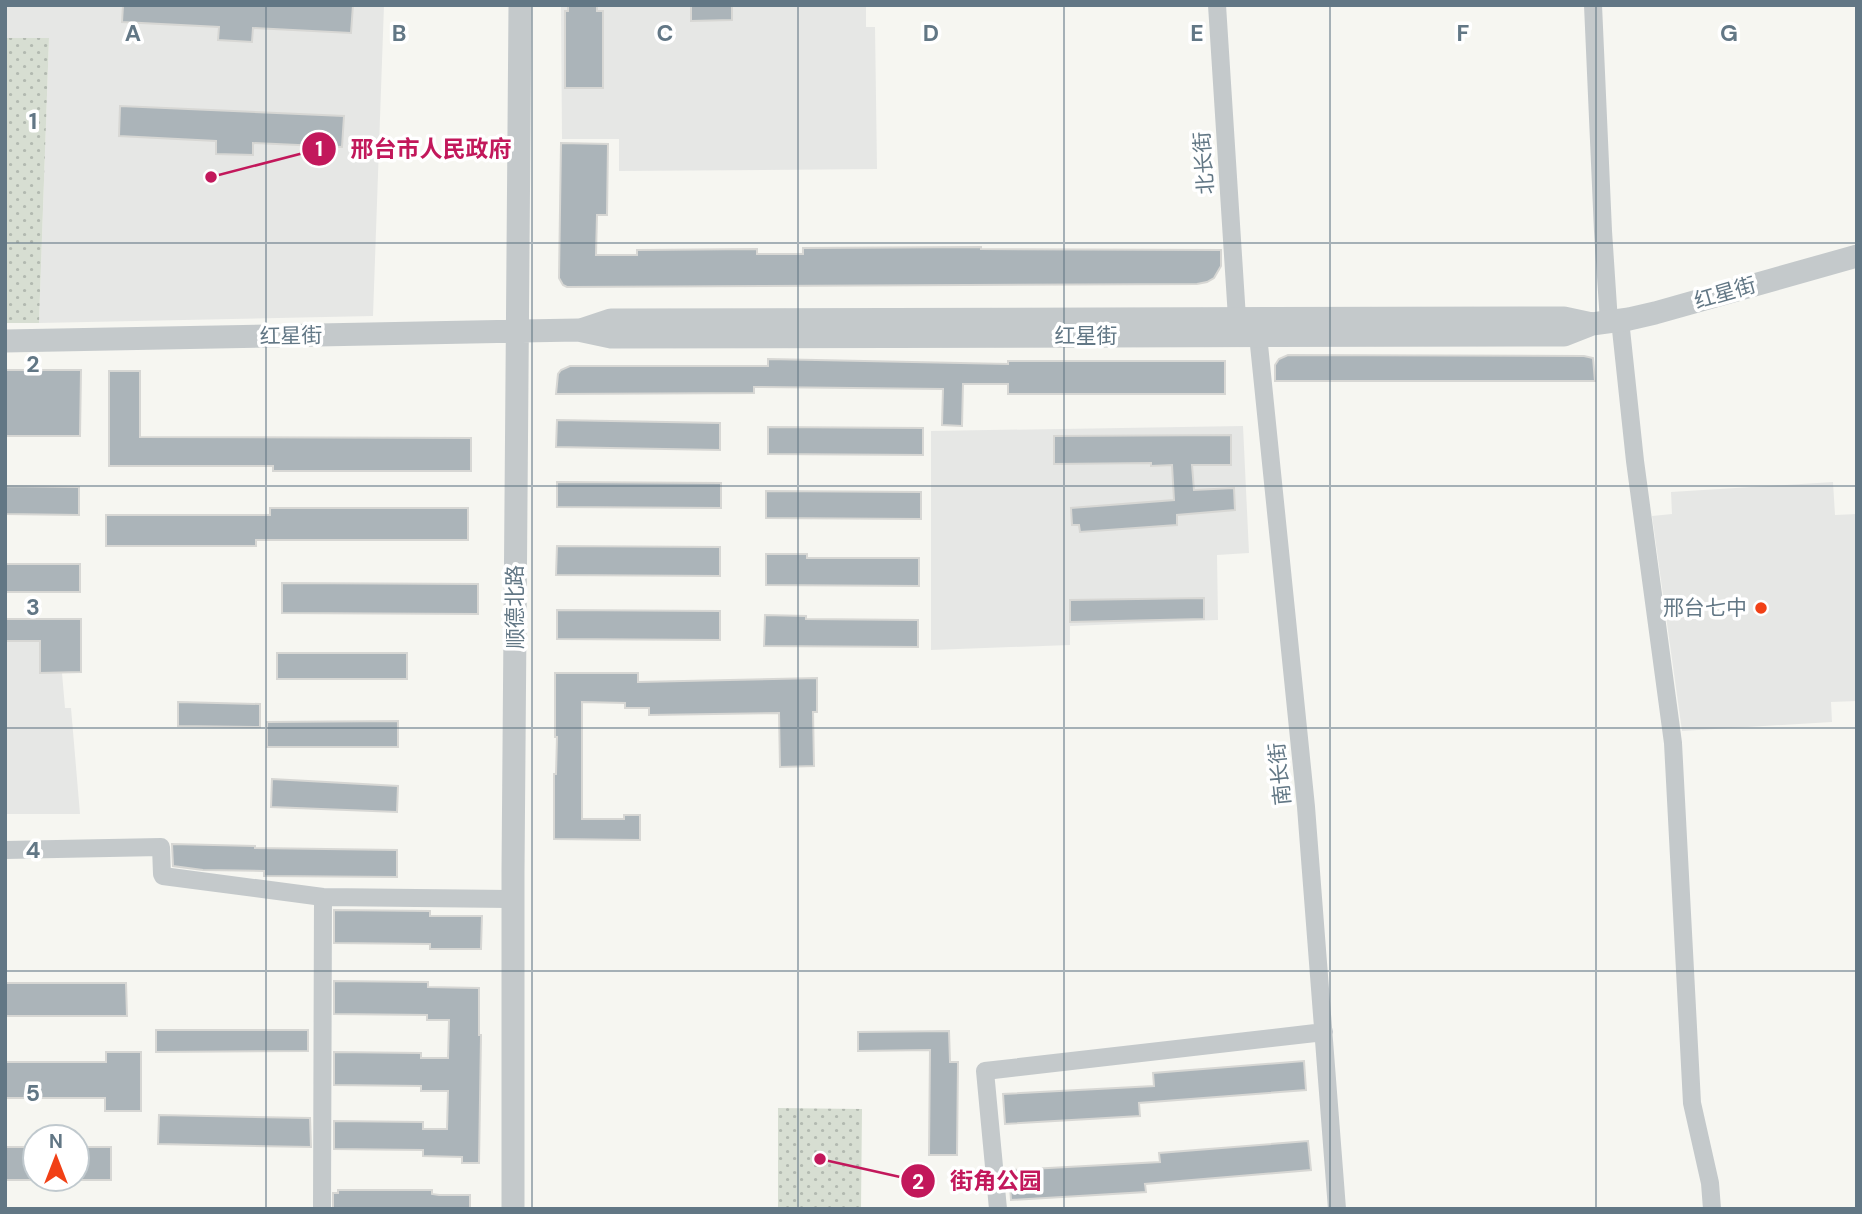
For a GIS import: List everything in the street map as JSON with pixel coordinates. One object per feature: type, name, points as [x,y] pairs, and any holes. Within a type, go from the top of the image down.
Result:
[{"type":"street","name":"顺德北路","points":[[513,1209],[520,5]]},
{"type":"street","name":"北长街","points":[[1217,5],[1237,318]]},
{"type":"street","points":[[1594,5],[1607,322],[1635,461],[1673,743],[1692,1103],[1710,1183],[1712,1209]]},
{"type":"street","name":"红星街","points":[[5,341],[578,330],[611,337],[1564,335],[1607,322],[1655,313],[1857,256]]},
{"type":"street","name":"红星街","points":[[578,330],[611,320],[1564,318],[1607,322]]},
{"type":"street","name":"南长街","points":[[1258,335],[1306,807],[1337,1209]]},
{"type":"street","points":[[5,850],[161,847],[163,876],[323,897],[513,899]]},
{"type":"street","points":[[322,1209],[323,897]]},
{"type":"street","points":[[998,1209],[985,1071],[1324,1032]]},
{"type":"shaded area","points":[[5,5],[384,5],[373,316],[39,323],[49,38],[5,83]]},
{"type":"shaded area","points":[[561,5],[866,5],[866,27],[875,27],[877,169],[619,171],[619,139],[562,139]]},
{"type":"shaded area","points":[[6,38],[49,38],[39,323],[5,323]]},
{"type":"shaded area","points":[[1243,426],[1249,553],[1217,555],[1218,620],[1070,626],[1070,645],[931,650],[931,431]]},
{"type":"shaded area","name":"邢台七中","points":[[1833,482],[1835,515],[1857,514],[1857,701],[1831,702],[1832,722],[1682,731],[1652,516],[1672,514],[1671,492]]},
{"type":"shaded area","points":[[5,619],[81,619],[81,672],[62,673],[65,708],[71,708],[80,814],[5,814]]},
{"type":"shaded area","points":[[778,1108],[862,1109],[861,1209],[778,1209]]},
{"type":"building","points":[[123,5],[353,5],[351,33],[253,28],[252,42],[218,40],[219,27],[122,22]]},
{"type":"building","points":[[568,5],[597,5],[597,11],[603,11],[603,88],[565,88],[565,11],[568,11]]},
{"type":"building","points":[[691,5],[732,5],[732,20],[691,21]]},
{"type":"building","points":[[120,106],[344,116],[342,147],[253,143],[253,155],[216,154],[216,141],[119,136]]},
{"type":"building","points":[[561,143],[608,144],[607,215],[597,215],[596,255],[637,255],[637,250],[757,249],[757,254],[803,254],[803,248],[1221,250],[1221,266],[1214,278],[1197,284],[567,287],[559,278]]},
{"type":"building","points":[[1288,355],[1584,356],[1593,358],[1595,381],[1275,381],[1275,365],[1279,359]]},
{"type":"building","points":[[768,359],[1008,364],[1008,361],[1225,361],[1225,394],[1008,394],[1008,384],[963,384],[962,426],[942,425],[943,389],[754,387],[754,393],[556,394],[558,374],[570,366],[768,366]]},
{"type":"building","points":[[5,370],[81,370],[80,436],[5,436]]},
{"type":"building","points":[[109,371],[140,371],[140,437],[471,438],[471,471],[273,471],[273,466],[109,466]]},
{"type":"building","points":[[557,420],[720,423],[720,450],[556,447]]},
{"type":"building","points":[[768,427],[923,428],[923,455],[768,454]]},
{"type":"building","points":[[1231,435],[1231,465],[1192,465],[1194,490],[1234,488],[1235,510],[1177,515],[1177,525],[1080,532],[1079,525],[1072,525],[1071,508],[1174,500],[1172,465],[1054,464],[1054,436]]},
{"type":"building","points":[[557,482],[721,483],[721,508],[557,507]]},
{"type":"building","points":[[5,486],[79,487],[79,515],[5,514]]},
{"type":"building","points":[[766,491],[921,492],[921,519],[766,518]]},
{"type":"building","points":[[270,508],[468,508],[468,540],[256,540],[256,546],[106,546],[106,515],[270,515]]},
{"type":"building","points":[[557,546],[720,547],[720,576],[556,575]]},
{"type":"building","points":[[766,554],[807,554],[807,558],[919,558],[919,586],[766,585]]},
{"type":"building","points":[[5,564],[80,564],[80,592],[5,592]]},
{"type":"building","points":[[282,583],[478,584],[478,614],[282,613]]},
{"type":"building","points":[[1204,598],[1204,619],[1070,622],[1070,600]]},
{"type":"building","points":[[557,610],[720,611],[720,640],[557,639]]},
{"type":"building","points":[[765,615],[806,616],[806,619],[918,620],[918,647],[764,646]]},
{"type":"building","points":[[5,619],[81,619],[81,672],[40,673],[40,641],[5,641]]},
{"type":"building","points":[[277,653],[407,653],[407,679],[277,679]]},
{"type":"building","points":[[555,673],[638,673],[638,682],[817,678],[817,712],[813,712],[814,766],[780,767],[779,713],[649,715],[649,708],[625,708],[625,703],[582,702],[582,819],[624,819],[624,815],[640,815],[640,840],[554,839],[557,737]]},
{"type":"building","points":[[178,702],[260,704],[260,727],[178,726]]},
{"type":"building","points":[[398,721],[398,747],[267,747],[267,722]]},
{"type":"building","points":[[272,779],[398,786],[397,812],[271,807]]},
{"type":"building","points":[[172,844],[397,850],[397,877],[264,876],[264,871],[203,870],[173,866]]},
{"type":"building","points":[[334,910],[430,911],[430,916],[482,916],[481,949],[430,949],[430,944],[334,943]]},
{"type":"building","points":[[334,981],[428,982],[428,987],[479,988],[479,1163],[462,1163],[462,1157],[423,1156],[423,1150],[334,1149],[334,1121],[423,1122],[423,1129],[447,1129],[448,1091],[421,1091],[421,1086],[334,1085],[334,1052],[421,1053],[421,1058],[448,1058],[449,1020],[427,1020],[427,1015],[334,1014]]},
{"type":"building","points":[[5,983],[126,983],[127,1016],[5,1016]]},
{"type":"building","points":[[156,1030],[308,1030],[308,1051],[156,1052]]},
{"type":"building","points":[[949,1031],[950,1062],[958,1062],[957,1155],[929,1155],[930,1050],[858,1051],[858,1032]]},
{"type":"building","points":[[106,1052],[141,1052],[141,1111],[105,1111],[105,1098],[5,1098],[5,1062],[106,1062]]},
{"type":"building","points":[[1304,1061],[1306,1090],[1139,1103],[1140,1116],[1005,1124],[1003,1094],[1154,1086],[1153,1073]]},
{"type":"building","points":[[159,1115],[310,1118],[311,1147],[158,1144]]},
{"type":"building","points":[[1308,1141],[1311,1170],[1145,1184],[1146,1192],[1011,1200],[1009,1170],[1160,1162],[1159,1153]]},
{"type":"building","points":[[5,1147],[21,1147],[21,1180],[5,1180]]},
{"type":"building","points":[[91,1147],[111,1147],[111,1180],[91,1180]]},
{"type":"building","points":[[338,1190],[432,1190],[432,1194],[439,1195],[470,1195],[470,1209],[333,1209],[333,1193],[338,1193]]},
{"type":"place","name":"邢台市人民政府","points":[[211,177]]},
{"type":"place","name":"邢台七中","points":[[1761,608]]},
{"type":"place","name":"街角公园","points":[[820,1159]]}]
